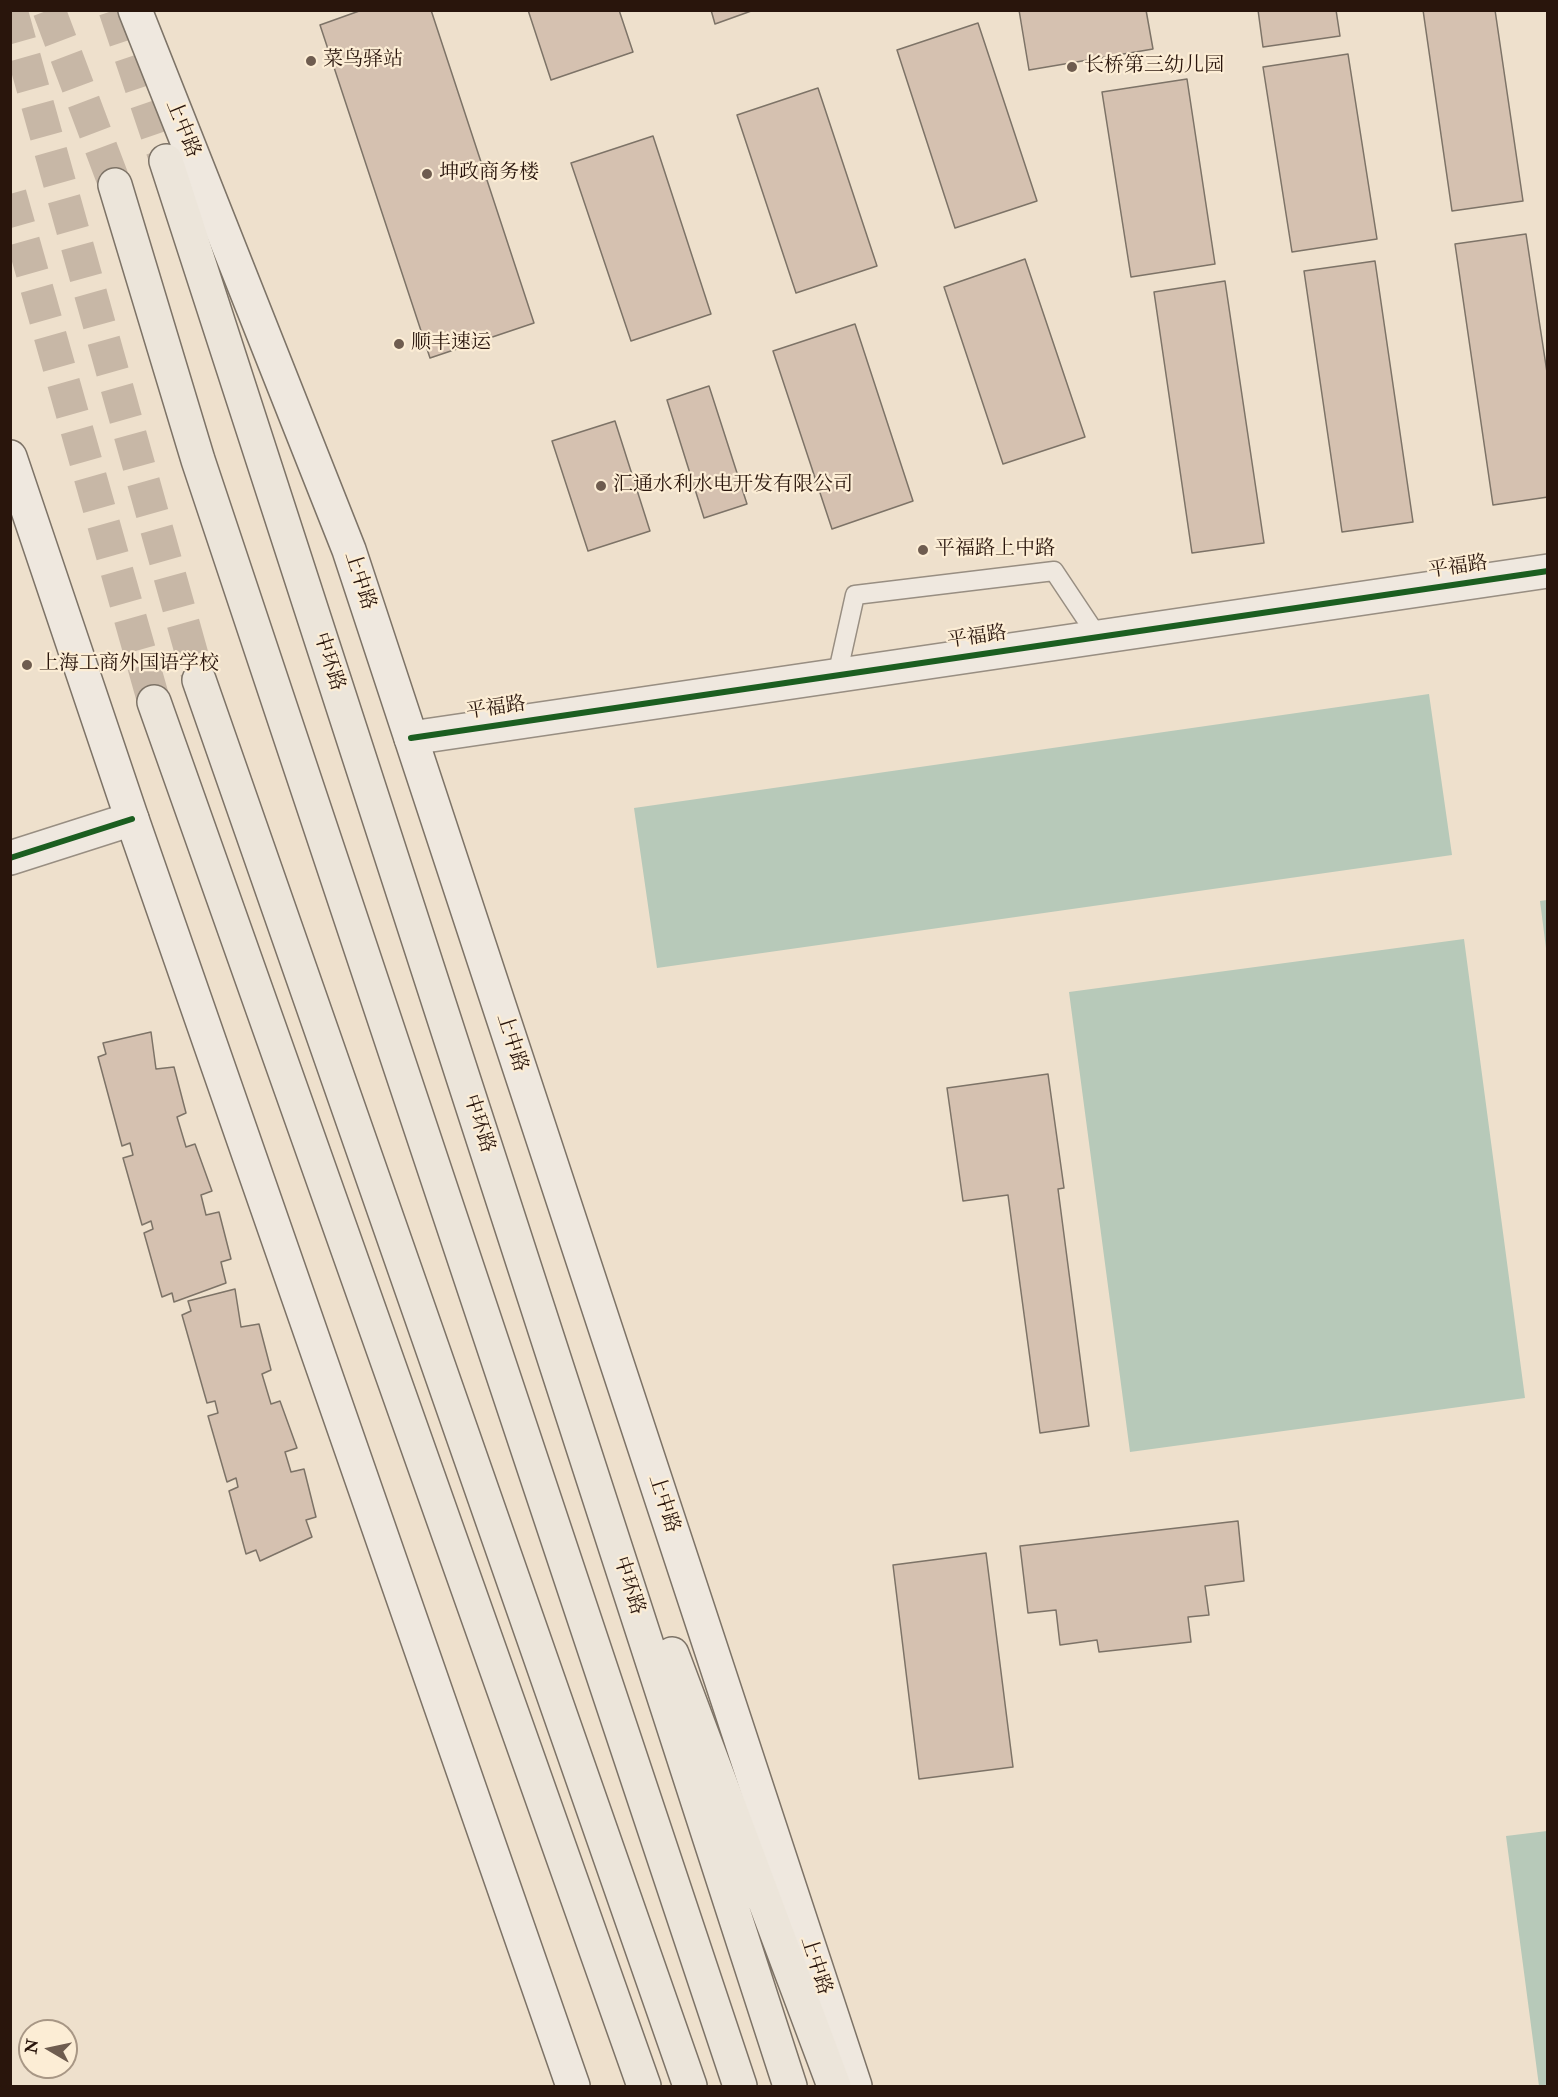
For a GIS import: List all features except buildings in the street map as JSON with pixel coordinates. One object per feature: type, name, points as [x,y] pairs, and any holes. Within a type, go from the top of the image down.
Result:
[{"type":"highway","name":"中环路","points":[[166,161],[790,2086]]},
{"type":"highway","points":[[116,185],[206,483],[740,2086]]},
{"type":"highway","points":[[199,680],[690,2086]]},
{"type":"highway","points":[[154,702],[636,2071],[644,2086]]},
{"type":"highway","points":[[508,1217],[834,2086]]},
{"type":"main road","name":"上中路","points":[[135,10],[349,550],[855,2086]]},
{"type":"main road","points":[[10,458],[132,819],[573,2086]]},
{"type":"main road","name":"平福路","points":[[411,738],[1548,571]]},
{"type":"main road","points":[[10,858],[132,819]]},
{"type":"lane","points":[[837,676],[855,595],[1054,571],[1098,637]]},
{"type":"shaded area","points":[[1429,694],[1452,855],[657,968],[634,808]]},
{"type":"shaded area","points":[[1548,900],[1547,956],[1540,901]]},
{"type":"shaded area","points":[[1464,939],[1525,1398],[1130,1452],[1069,992]]},
{"type":"shaded area","points":[[1547,1831],[1548,2086],[1539,2086],[1506,1836]]},
{"type":"tunnel","points":[[11,10],[199,680]]},
{"type":"tunnel","points":[[49,10],[115,185]]},
{"type":"tunnel","points":[[115,10],[166,161]]},
{"type":"tunnel","points":[[10,194],[154,702]]},
{"type":"cycle path","points":[[411,738],[1548,571]]},
{"type":"cycle path","points":[[10,858],[132,819]]},
{"type":"place","name":"菜鸟驿站","points":[[311,61]]},
{"type":"place","name":"长桥第三幼儿园","points":[[1072,67]]},
{"type":"place","name":"坤政商务楼","points":[[427,174]]},
{"type":"place","name":"顺丰速运","points":[[399,344]]},
{"type":"place","name":"汇通水利水电开发有限公司","points":[[601,486]]},
{"type":"place","name":"平福路上中路","points":[[923,550]]},
{"type":"place","name":"上海工商外国语学校","points":[[27,665]]}]
